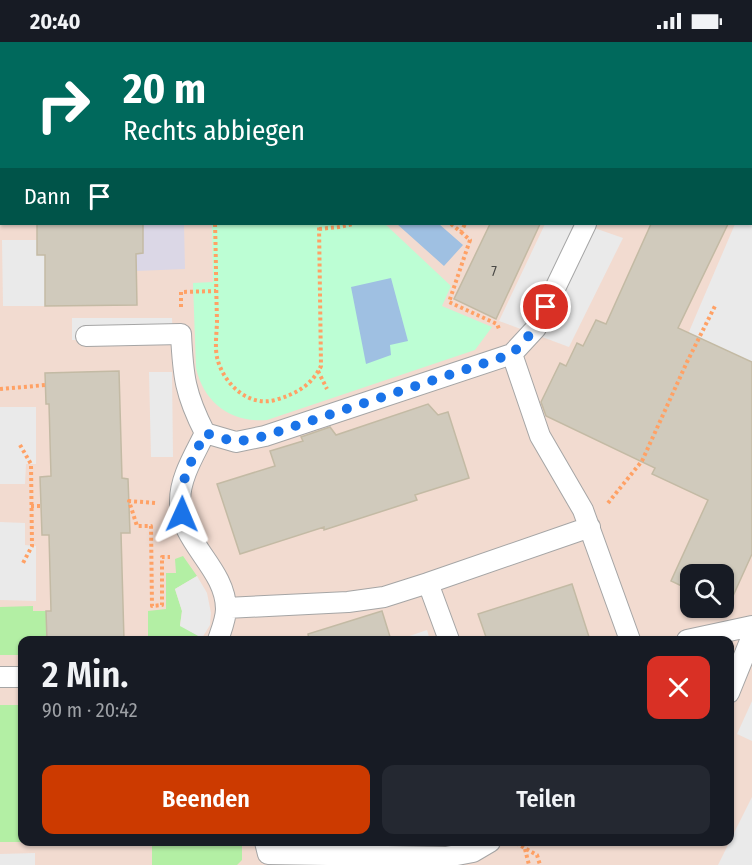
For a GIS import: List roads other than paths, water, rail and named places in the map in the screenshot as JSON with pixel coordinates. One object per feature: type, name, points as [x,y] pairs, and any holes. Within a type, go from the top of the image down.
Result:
[{"type":"lane","points":[[86,336],[181,334],[183,375],[187,394],[205,433],[236,442],[265,436],[512,354],[536,328],[586,225]]},
{"type":"lane","points":[[512,354],[540,436],[583,510],[629,636]]},
{"type":"lane","points":[[205,433],[185,476],[179,502],[190,536],[221,585],[226,608],[219,636]]},
{"type":"lane","points":[[226,608],[348,602],[384,597],[590,527]]},
{"type":"lane","points":[[428,583],[448,636]]},
{"type":"lane","points":[[706,636],[752,626]]},
{"type":"lane","points":[[734,681],[752,636]]},
{"type":"lane","points":[[0,677],[18,677]]},
{"type":"lane","points":[[266,846],[268,854],[446,857],[473,852],[483,846]]},
{"type":"water","points":[[398,225],[440,225],[463,245],[444,266]]},
{"type":"water","points":[[391,278],[408,341],[390,345],[391,355],[366,364],[351,287]]}]
